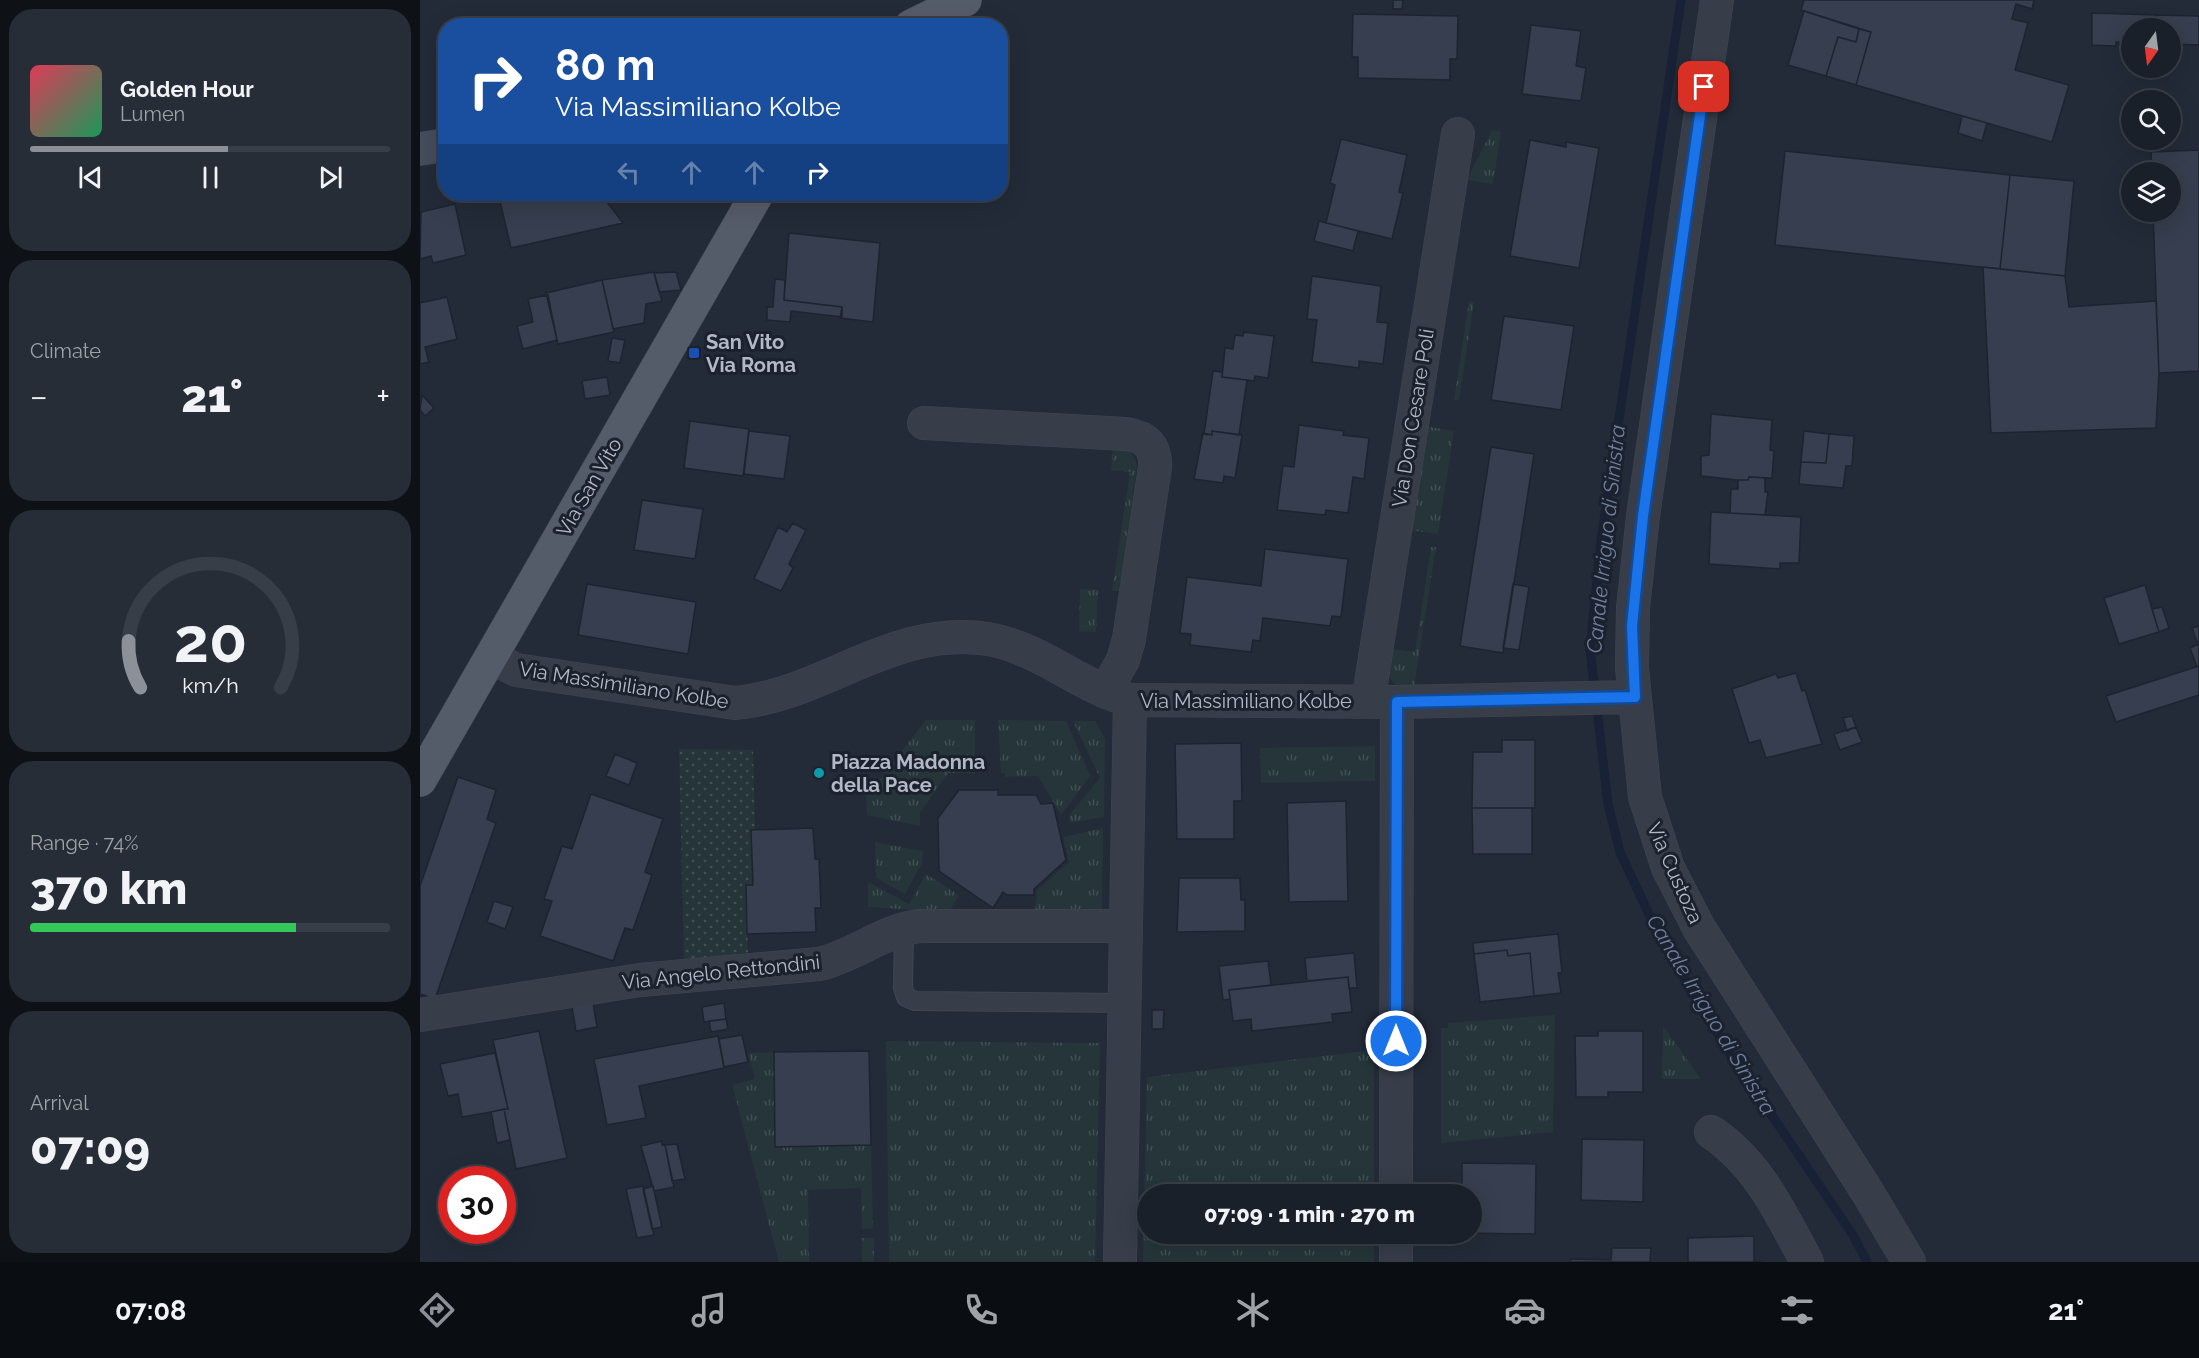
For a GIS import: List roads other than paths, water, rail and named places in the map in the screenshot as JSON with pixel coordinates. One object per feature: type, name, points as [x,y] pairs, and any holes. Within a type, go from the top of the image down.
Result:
[{"type":"main road","points":[[927,18],[964,0]]},
{"type":"main road","points":[[420,150],[438,147]]},
{"type":"main road","name":"Via San Vito","points":[[420,780],[753,201]]},
{"type":"street","name":"Via Custoza","points":[[1717,0],[1643,516],[1625,697],[1648,813],[1679,891],[1730,980],[1868,1193],[1909,1262]]},
{"type":"street","name":"Via Don Cesare Poli","points":[[1396,1184],[1383,702],[1458,134]]},
{"type":"street","points":[[924,423],[1126,434],[1141,438],[1152,447],[1155,467],[1118,696],[1126,926],[1120,1262]]},
{"type":"street","name":"Via Massimiliano Kolbe","points":[[491,657],[516,670],[735,703],[770,696],[906,645],[943,638],[975,638],[1004,643],[1034,653],[1118,696],[1383,702],[1625,697]]},
{"type":"street","name":"Via Angelo Rettondini","points":[[420,1015],[640,980],[819,964],[846,956],[904,929],[920,926],[1126,926]]},
{"type":"street","points":[[1710,1132],[1734,1148],[1766,1188],[1807,1262]]},
{"type":"street","points":[[1396,1244],[1396,1262]]},
{"type":"lane","points":[[904,929],[903,988],[906,997],[915,1001],[1125,1003]]},
{"type":"waterway","name":"Canale Irriguo di Sinistra","points":[[1681,0],[1601,541],[1590,649],[1608,804],[1620,852],[1661,940],[1728,1051],[1853,1235],[1867,1262]]},
{"type":"place","name":"San Vito Via Roma","points":[[694,353]]},
{"type":"place","name":"Piazza Madonna della Pace","points":[[819,773]]}]
